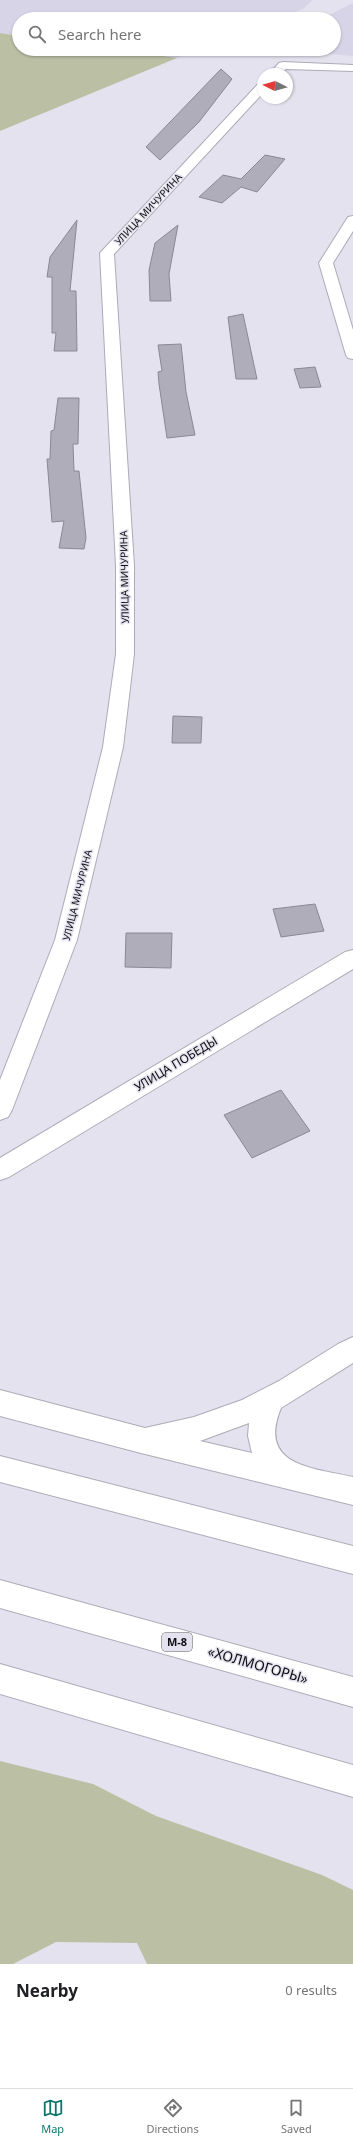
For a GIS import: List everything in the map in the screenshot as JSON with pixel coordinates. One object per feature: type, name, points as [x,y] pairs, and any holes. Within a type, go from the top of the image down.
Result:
[{"type":"main road","points":[[293,70],[353,68]]},
{"type":"main road","name":"УЛИЦА МИЧУРИНА","points":[[0,1110],[66,940],[113,747],[125,654],[125,566],[107,253],[257,92]]},
{"type":"main road","points":[[353,220],[326,263],[353,354]]},
{"type":"main road","name":"УЛИЦА ПОБЕДЫ","points":[[0,1170],[353,958]]},
{"type":"main road","points":[[141,1440],[182,1434],[220,1423],[271,1400],[353,1349]]},
{"type":"main road","points":[[271,1400],[264,1414],[260,1435],[268,1458],[284,1473]]},
{"type":"main road","points":[[0,1403],[141,1440],[284,1473],[353,1491]]},
{"type":"main road","points":[[0,1469],[353,1560]]},
{"type":"main road","name":"«ХОЛМОГОРЫ»","points":[[0,1594],[353,1692]]},
{"type":"main road","points":[[0,1679],[353,1781]]},
{"type":"shaded area","points":[[0,0],[313,0],[303,9],[295,12],[12,12],[12,35],[0,33]]},
{"type":"shaded area","points":[[353,3],[353,56],[341,55],[341,12],[335,12]]},
{"type":"shaded area","points":[[163,56],[182,56],[177,58]]},
{"type":"green space","points":[[0,33],[12,35],[12,56],[163,56],[177,58],[0,131]]},
{"type":"green space","points":[[0,1761],[93,1784],[156,1816],[322,1875],[353,1890],[353,1964],[147,1964],[137,1943],[56,1942],[13,1964],[0,1964]]},
{"type":"building","points":[[221,69],[232,79],[199,122],[160,160],[146,147]]},
{"type":"building","points":[[265,155],[285,159],[257,192],[241,187],[222,203],[199,197],[223,175],[241,179]]},
{"type":"building","points":[[77,220],[70,291],[76,291],[77,351],[54,351],[56,333],[52,333],[52,277],[47,277],[50,257]]},
{"type":"building","points":[[178,225],[169,274],[171,301],[150,301],[149,270],[155,243]]},
{"type":"building","points":[[243,314],[257,379],[236,379],[228,317]]},
{"type":"building","points":[[181,344],[186,392],[195,435],[167,438],[159,384],[158,372],[162,371],[158,345]]},
{"type":"building","points":[[315,367],[321,387],[300,388],[294,369]]},
{"type":"building","points":[[58,398],[79,398],[78,444],[73,444],[74,471],[79,471],[86,538],[84,549],[59,548],[64,521],[52,522],[47,459],[50,459],[51,431],[54,430]]},
{"type":"building","points":[[173,716],[202,717],[201,743],[172,743]]},
{"type":"building","points":[[315,904],[324,931],[281,937],[273,909]]},
{"type":"building","points":[[126,933],[172,933],[171,968],[125,967]]},
{"type":"building","points":[[281,1090],[310,1131],[252,1158],[224,1115]]}]
